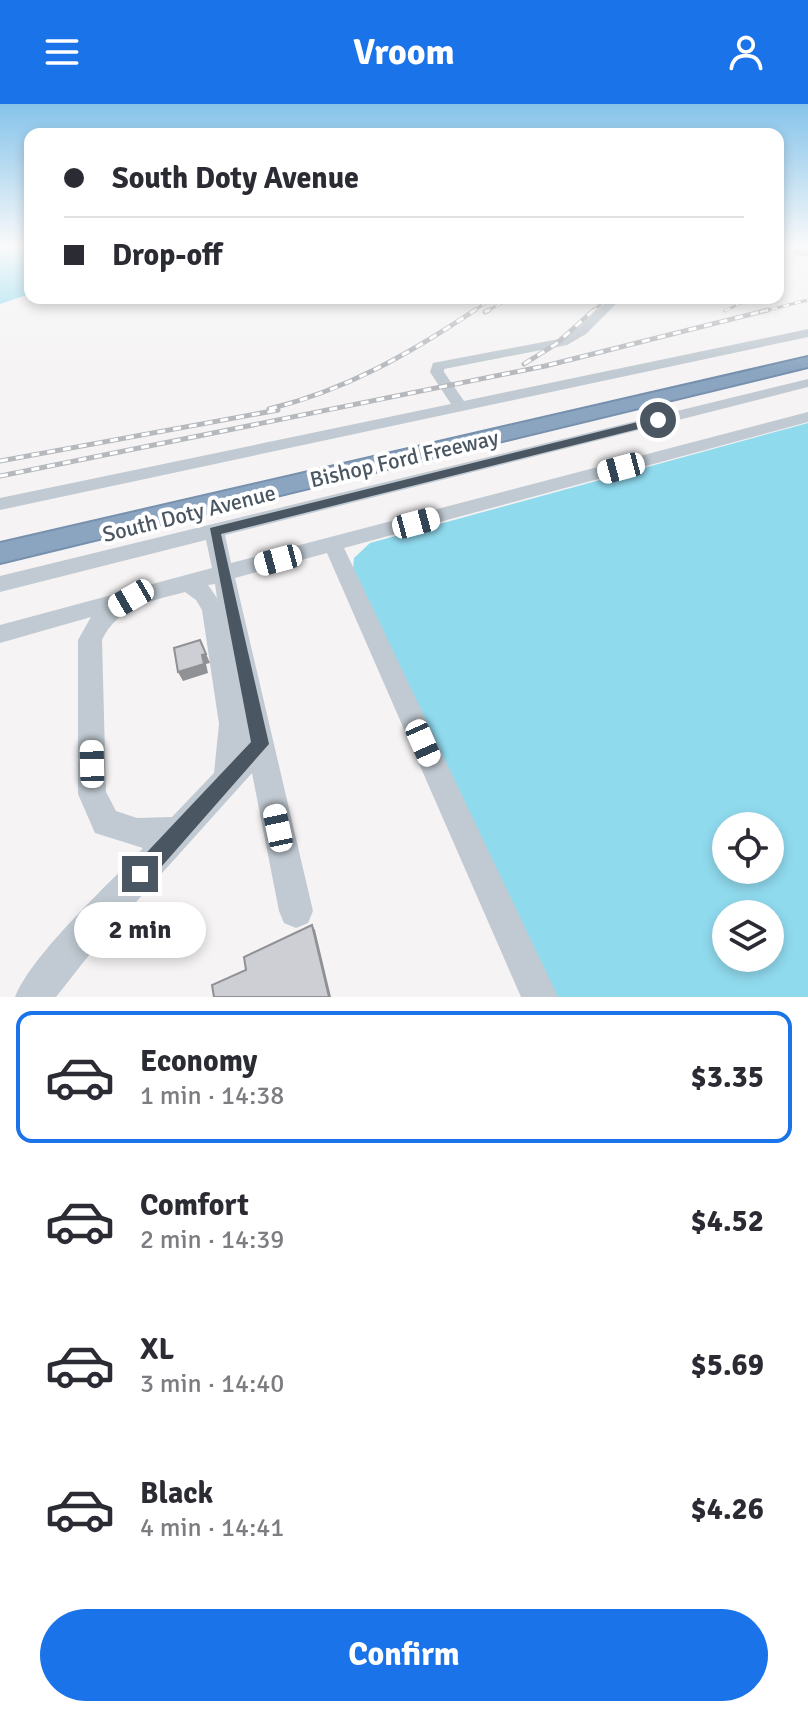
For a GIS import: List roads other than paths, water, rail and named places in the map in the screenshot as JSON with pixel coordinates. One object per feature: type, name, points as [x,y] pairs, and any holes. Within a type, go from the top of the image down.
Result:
[{"type":"highway","name":"Bishop Ford Freeway","points":[[0,534],[808,350]]},
{"type":"highway","name":"Bishop Ford Freeway","points":[[0,553],[808,362]]},
{"type":"street","points":[[461,408],[437,372],[438,366],[563,342],[582,331],[611,304]]},
{"type":"street","name":"South Doty Avenue","points":[[0,504],[808,333]]},
{"type":"street","name":"South Doty Avenue","points":[[0,584],[808,383]]},
{"type":"street","points":[[0,634],[808,417]]},
{"type":"street","points":[[214,531],[296,911]]},
{"type":"street","points":[[333,545],[540,997]]},
{"type":"street","points":[[190,584],[204,594],[213,609],[232,724],[228,780]]},
{"type":"street","points":[[131,598],[95,626],[90,640],[92,794],[106,822],[137,833],[180,832]]},
{"type":"street","points":[[33,997],[72,948],[260,744]]},
{"type":"water","points":[[0,289],[24,289],[24,296],[0,304]]},
{"type":"water","points":[[808,423],[808,997],[553,997],[353,568],[354,558],[370,543]]},
{"type":"railway","points":[[768,310],[808,300]]},
{"type":"railway","points":[[475,310],[484,304]]},
{"type":"railway","points":[[489,310],[485,312],[500,304]]},
{"type":"railway","points":[[592,312],[601,304]]},
{"type":"railway","points":[[725,311],[739,304]]},
{"type":"railway","points":[[269,409],[324,392],[376,369],[475,310]]},
{"type":"railway","points":[[524,364],[556,344],[594,310]]},
{"type":"railway","points":[[0,476],[545,366],[768,310]]},
{"type":"railway","points":[[760,312],[768,310]]},
{"type":"railway","points":[[0,461],[278,410]]}]
